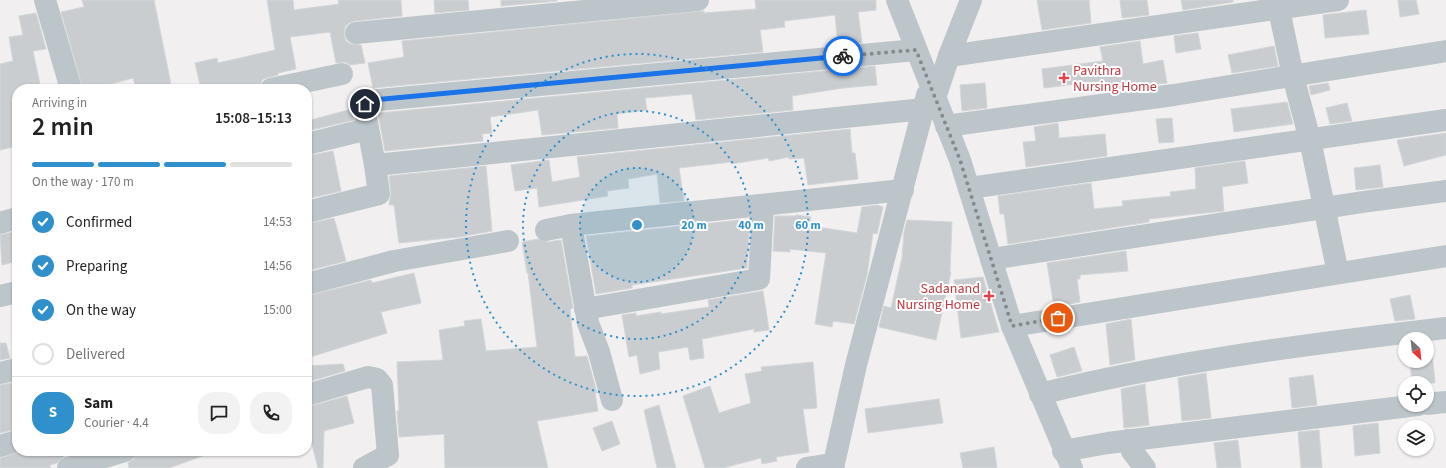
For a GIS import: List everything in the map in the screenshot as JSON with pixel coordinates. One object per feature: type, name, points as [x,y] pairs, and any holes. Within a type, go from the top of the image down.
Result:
[{"type":"street","points":[[45,0],[70,84]]},
{"type":"street","points":[[356,33],[698,0]]},
{"type":"street","points":[[897,0],[916,50],[930,97],[946,126],[969,188],[1012,326],[1068,463],[1128,440],[1398,407]]},
{"type":"street","points":[[807,468],[833,466],[856,365],[903,190],[930,97],[971,0]]},
{"type":"street","points":[[948,56],[1278,4],[1338,0]]},
{"type":"street","points":[[1278,4],[1293,76],[1310,140],[1338,274]]},
{"type":"street","points":[[312,211],[379,194],[364,107],[365,104],[373,100],[916,50]]},
{"type":"street","points":[[946,126],[1293,76],[1446,51]]},
{"type":"street","points":[[295,84],[342,74]]},
{"type":"street","points":[[375,165],[930,97]]},
{"type":"street","points":[[969,188],[1446,120]]},
{"type":"street","points":[[312,143],[368,129]]},
{"type":"street","points":[[546,230],[571,225],[903,190]]},
{"type":"street","points":[[990,259],[1324,207],[1446,191]]},
{"type":"street","points":[[585,309],[760,279],[763,205]]},
{"type":"street","points":[[571,225],[588,323],[599,352],[612,400]]},
{"type":"street","points":[[312,283],[394,261],[508,241]]},
{"type":"street","points":[[1012,326],[1446,256]]},
{"type":"street","points":[[0,296],[12,293]]},
{"type":"street","points":[[1040,394],[1104,378],[1283,348],[1446,328]]},
{"type":"street","points":[[0,373],[12,370]]},
{"type":"street","points":[[312,394],[368,377],[377,379],[382,385],[388,455],[364,468]]},
{"type":"street","points":[[1434,403],[1446,402]]},
{"type":"street","points":[[1128,440],[1132,451],[1145,468]]},
{"type":"street","points":[[0,446],[12,442]]},
{"type":"street","points":[[68,468],[120,458]]},
{"type":"building","points":[[82,0],[154,0],[171,84],[135,84],[133,78],[111,84],[82,84],[61,12],[84,7]]},
{"type":"building","points":[[267,0],[293,0],[294,10],[339,4],[338,0],[401,0],[402,16],[355,21],[349,23],[345,27],[344,34],[346,41],[351,44],[361,45],[365,63],[350,65],[345,62],[336,63],[330,32],[290,37],[296,69],[278,73],[278,75],[263,79],[260,84],[200,84],[195,63],[217,58],[218,63],[275,50]]},
{"type":"building","points":[[434,0],[468,0],[469,10],[435,13]]},
{"type":"building","points":[[501,0],[557,0],[557,1],[501,6]]},
{"type":"building","points":[[755,0],[876,0],[876,10],[858,12],[862,43],[838,45],[835,15],[784,21],[785,27],[760,30],[763,52],[373,88],[368,63],[404,57],[402,41],[704,11],[704,13],[756,9]]},
{"type":"building","points":[[1037,0],[1089,0],[1091,23],[1042,30]]},
{"type":"building","points":[[1120,0],[1147,0],[1149,15],[1122,18]]},
{"type":"building","points":[[1181,0],[1233,0],[1233,2],[1183,10]]},
{"type":"building","points":[[1398,0],[1416,0],[1419,14],[1400,17]]},
{"type":"building","points":[[1366,10],[1369,34],[1325,38],[1323,15]]},
{"type":"building","points":[[36,13],[46,49],[33,51],[40,84],[12,84],[12,147],[0,150],[0,64],[13,61],[9,37],[23,35],[19,16]]},
{"type":"building","points":[[1198,33],[1201,49],[1176,53],[1174,36]]},
{"type":"building","points":[[1140,41],[1143,64],[1163,60],[1167,83],[1092,92],[1091,82],[1044,88],[1042,69],[1103,61],[1100,47]]},
{"type":"building","points":[[1274,46],[1278,66],[1232,73],[1228,55]]},
{"type":"building","points":[[875,66],[877,85],[843,88],[792,96],[793,110],[696,120],[692,94],[645,98],[647,110],[617,114],[618,128],[542,135],[538,110],[490,117],[492,133],[482,134],[483,141],[385,151],[378,113]]},
{"type":"building","points":[[985,83],[987,108],[962,111],[960,85]]},
{"type":"building","points":[[1328,83],[1330,90],[1311,95],[1309,86]]},
{"type":"building","points":[[1287,102],[1293,124],[1234,132],[1231,109]]},
{"type":"building","points":[[1347,103],[1352,121],[1330,124],[1326,108]]},
{"type":"building","points":[[352,109],[354,120],[312,130],[312,120]]},
{"type":"building","points":[[1172,118],[1174,142],[1159,143],[1156,119]]},
{"type":"building","points":[[1058,123],[1059,138],[1105,134],[1107,156],[1026,167],[1023,142],[1036,141],[1034,127]]},
{"type":"building","points":[[850,129],[852,153],[855,153],[858,179],[808,185],[804,158],[789,159],[789,157],[769,161],[768,158],[731,164],[731,162],[679,168],[684,201],[660,203],[657,174],[628,179],[629,188],[607,191],[608,196],[539,207],[537,188],[515,191],[511,165],[549,160],[552,182],[580,177],[577,157]]},
{"type":"building","points":[[1446,133],[1446,155],[1404,166],[1397,140]]},
{"type":"building","points":[[333,151],[341,191],[312,198],[312,155]]},
{"type":"building","points":[[1245,161],[1248,183],[1222,187],[1224,211],[1149,219],[1149,222],[1008,244],[1004,214],[1000,214],[998,196],[1091,183],[1094,209],[1123,206],[1122,201],[1171,196],[1170,192],[1196,189],[1195,168]]},
{"type":"building","points":[[1380,165],[1383,187],[1356,190],[1354,168]]},
{"type":"building","points":[[486,166],[492,231],[459,237],[399,243],[394,205],[389,205],[391,193],[389,176]]},
{"type":"building","points":[[877,205],[883,207],[877,234],[873,233],[867,275],[854,324],[833,321],[832,327],[815,324],[826,253],[790,249],[790,252],[773,251],[775,216],[796,215],[811,217],[810,226],[857,233],[862,207]]},
{"type":"building","points":[[334,218],[346,261],[312,270],[312,223]]},
{"type":"building","points":[[750,219],[747,268],[632,285],[632,288],[596,294],[586,236]]},
{"type":"building","points":[[907,220],[952,222],[951,272],[936,340],[879,327],[884,306],[891,308],[902,258],[904,232]]},
{"type":"building","points":[[12,232],[12,262],[2,265],[0,235]]},
{"type":"building","points":[[538,239],[548,242],[561,240],[573,308],[570,309],[575,357],[587,356],[597,393],[595,393],[598,411],[537,421],[548,468],[445,468],[444,434],[399,437],[397,411],[399,411],[397,362],[443,360],[439,330],[465,326],[464,321],[481,319],[486,351],[537,347],[528,273],[522,242]]},
{"type":"building","points":[[1126,251],[1128,271],[1080,275],[1080,279],[1077,279],[1080,302],[1054,307],[1047,263]]},
{"type":"building","points":[[414,273],[421,303],[381,312],[387,333],[312,356],[312,295],[371,280],[372,283]]},
{"type":"building","points":[[983,277],[999,332],[961,338],[954,280]]},
{"type":"building","points":[[763,291],[769,330],[754,332],[754,329],[702,339],[704,358],[690,360],[688,347],[658,352],[660,369],[640,374],[637,355],[629,357],[622,315],[636,313],[636,316],[661,312],[661,314],[709,307],[708,300]]},
{"type":"building","points":[[1410,295],[1415,319],[1395,321],[1390,299]]},
{"type":"building","points":[[1131,319],[1135,360],[1110,365],[1106,324]]},
{"type":"building","points":[[0,343],[6,343],[10,358],[0,360]]},
{"type":"building","points":[[1074,347],[1082,371],[1057,377],[1050,355]]},
{"type":"building","points":[[813,362],[817,408],[803,409],[809,452],[776,457],[777,461],[762,464],[761,458],[723,468],[705,468],[683,396],[710,386],[719,413],[751,403],[745,374],[762,371],[761,367]]},
{"type":"building","points":[[343,364],[345,371],[312,381],[312,366]]},
{"type":"building","points":[[1411,368],[1434,368],[1435,383],[1434,376],[1411,376]]},
{"type":"building","points":[[1206,373],[1211,418],[1182,421],[1178,378]]},
{"type":"building","points":[[1313,375],[1317,405],[1292,408],[1289,378]]},
{"type":"building","points":[[12,383],[12,430],[0,433],[0,385]]},
{"type":"building","points":[[1145,384],[1149,425],[1124,428],[1121,389]]},
{"type":"building","points":[[347,396],[354,423],[324,431],[323,468],[318,468],[312,445],[312,406]]},
{"type":"building","points":[[939,399],[943,423],[868,433],[865,409]]},
{"type":"building","points":[[659,405],[676,468],[657,468],[644,410]]},
{"type":"building","points":[[612,421],[620,444],[602,451],[593,428]]},
{"type":"building","points":[[1378,423],[1380,453],[1355,456],[1353,426]]},
{"type":"building","points":[[1319,430],[1322,468],[1301,468],[1298,432]]},
{"type":"building","points":[[1238,440],[1241,468],[1217,468],[1214,443]]},
{"type":"building","points":[[994,447],[997,468],[963,468],[960,453]]},
{"type":"building","points":[[12,454],[12,456],[64,456],[57,463],[50,465],[50,468],[0,468],[0,458]]},
{"type":"building","points":[[135,456],[203,456],[169,468],[129,468],[128,463],[134,459]]},
{"type":"way so far","points":[[843,56],[916,50],[960,160],[1012,326],[1058,318]]},
{"type":"place","name":"Pavithra Nursing Home","points":[[1064,78]]},
{"type":"place","name":"Sadanand Nursing Home","points":[[989,296]]},
{"type":"route","points":[[365,104],[368,101],[373,100],[843,56]]}]
